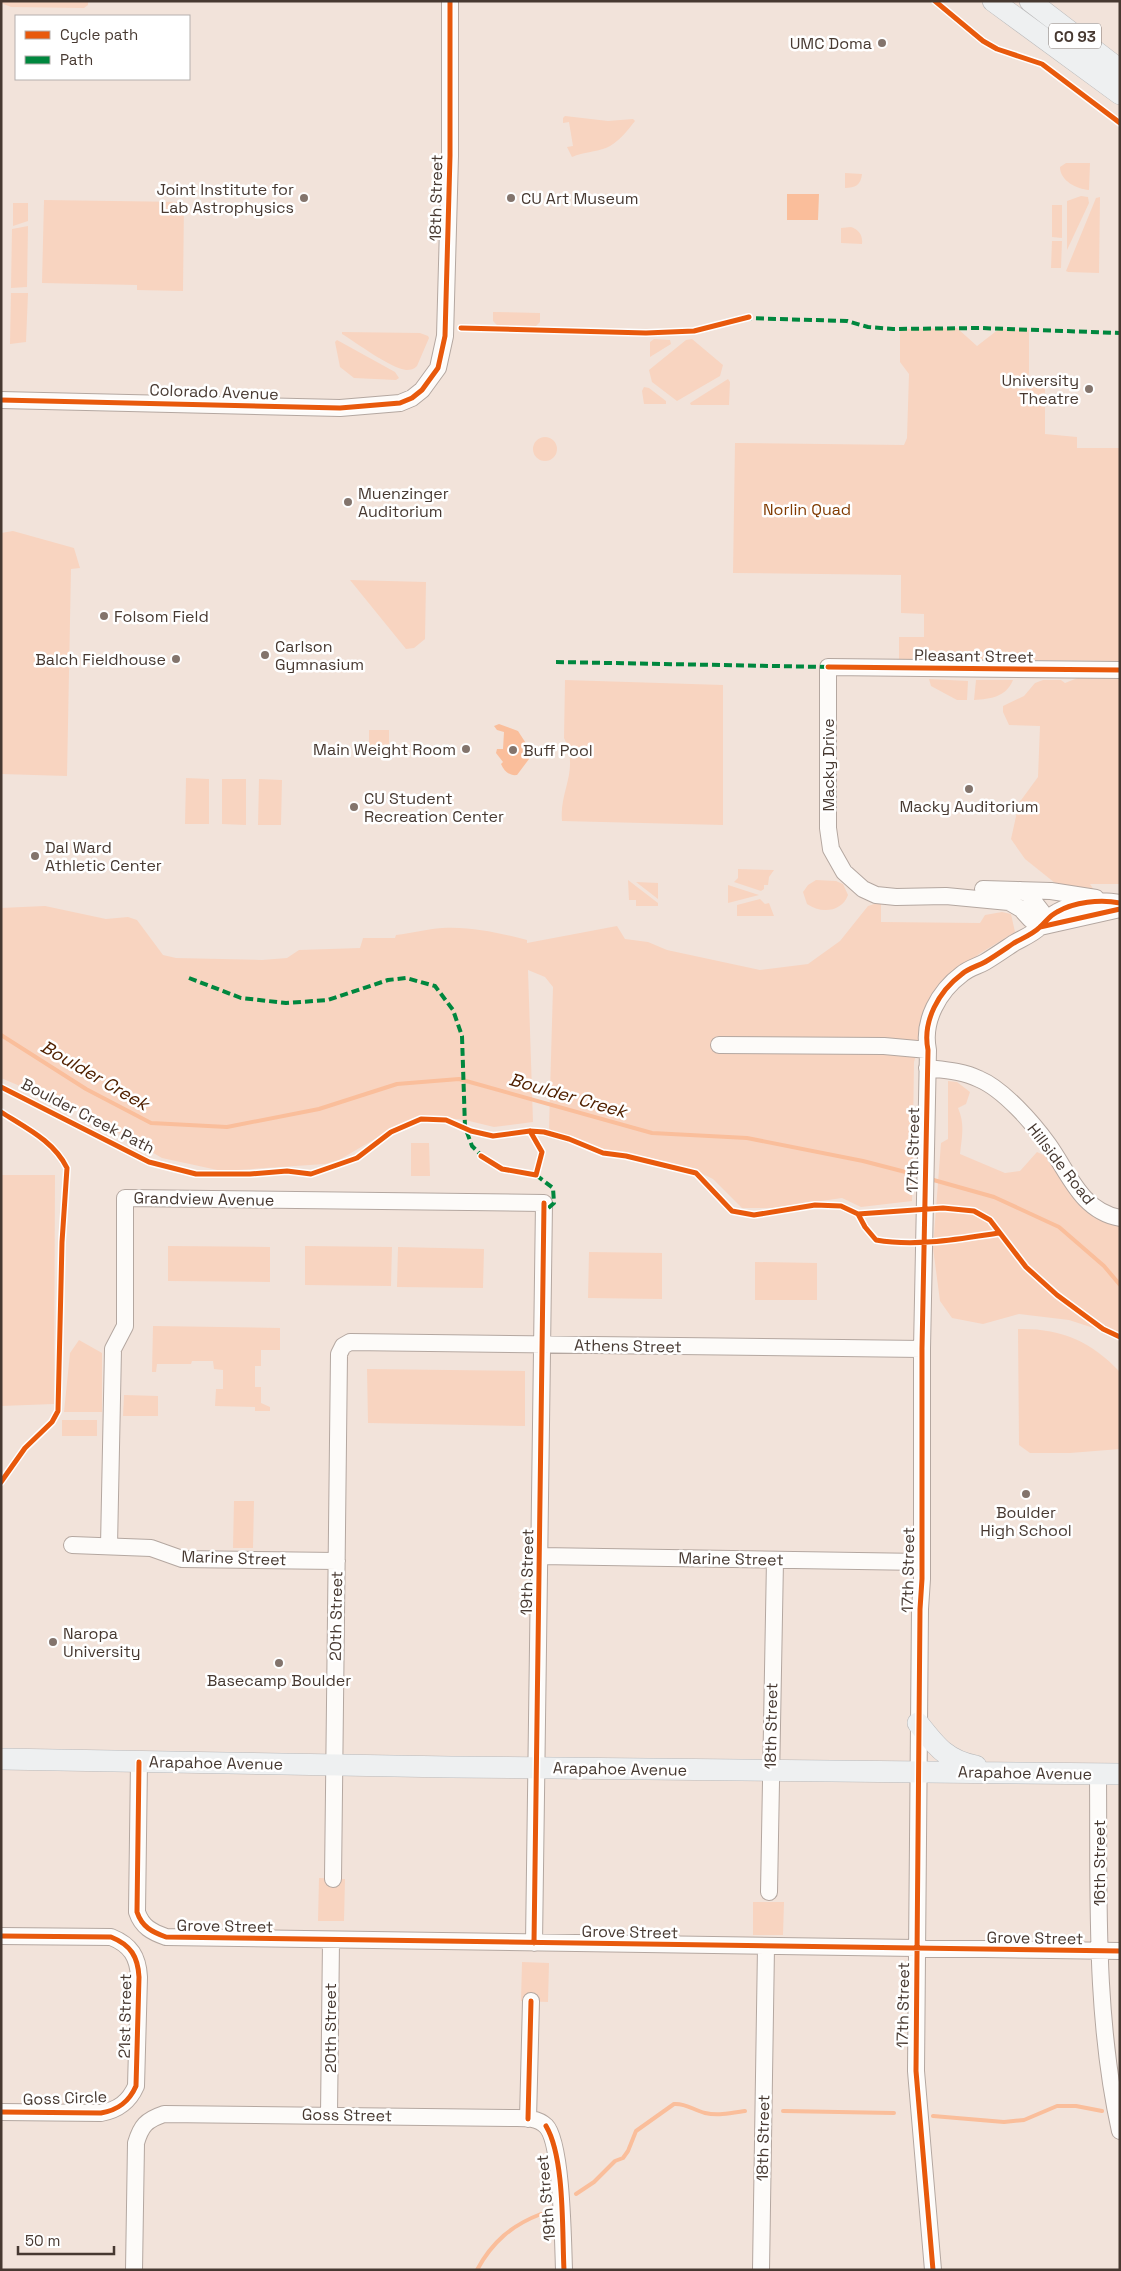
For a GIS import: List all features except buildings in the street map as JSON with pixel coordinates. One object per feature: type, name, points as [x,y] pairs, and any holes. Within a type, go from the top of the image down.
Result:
[{"type":"main road","name":"CO 93","points":[[992,1],[1120,94]]},
{"type":"main road","name":"CO 93","points":[[1030,1],[1120,70]]},
{"type":"main road","points":[[918,1723],[945,1754],[961,1763],[1008,1773]]},
{"type":"main road","name":"Arapahoe Avenue","points":[[1,1759],[536,1768],[1120,1774]]},
{"type":"street","name":"18th Street","points":[[422,390],[438,368],[445,336],[450,156],[450,1]]},
{"type":"street","name":"Colorado Avenue","points":[[1,400],[340,408],[400,403],[412,398],[422,390]]},
{"type":"street","name":"Pleasant Street","points":[[828,668],[1120,670]]},
{"type":"street","name":"Macky Drive","points":[[828,668],[828,828],[836,861],[852,881],[876,895],[896,897],[946,896]]},
{"type":"street","points":[[946,896],[977,889],[1020,890],[1061,892],[1117,904]]},
{"type":"street","points":[[946,896],[1009,902],[1022,909],[1030,920],[1040,927],[1042,912],[1028,894],[1020,890]]},
{"type":"street","name":"17th Street","points":[[932,2270],[916,2077],[918,1723],[922,1562],[922,1349],[927,1027],[940,997],[961,974],[984,963],[1040,927],[1049,917],[1070,906],[1117,904]]},
{"type":"street","points":[[719,1045],[884,1046],[928,1050]]},
{"type":"street","name":"Hillside Road","points":[[927,1068],[965,1073],[981,1079],[996,1089],[1047,1142],[1070,1180],[1091,1206],[1112,1217],[1120,1218]]},
{"type":"street","name":"Grandview Avenue","points":[[109,1546],[113,1349],[125,1326],[125,1198],[544,1203]]},
{"type":"street","name":"19th Street","points":[[534,1942],[544,1203]]},
{"type":"street","name":"Athens Street","points":[[339,1354],[343,1346],[350,1342],[922,1349]]},
{"type":"street","name":"20th Street","points":[[333,1879],[339,1354]]},
{"type":"street","name":"Marine Street","points":[[72,1545],[151,1548],[182,1559],[337,1561]]},
{"type":"street","name":"Marine Street","points":[[540,1556],[922,1562]]},
{"type":"street","name":"18th Street","points":[[769,1892],[775,1560]]},
{"type":"street","name":"Grove Street","points":[[139,1762],[137,1906],[139,1918],[144,1925],[155,1933],[176,1938],[1120,1952]]},
{"type":"street","name":"16th Street","points":[[1098,1774],[1100,1952],[1104,2040],[1120,2131]]},
{"type":"street","name":"21st Street","points":[[1,1936],[103,1936],[117,1940],[132,1950],[139,1969],[136,2086],[127,2100]]},
{"type":"street","name":"20th Street","points":[[329,2115],[331,1941]]},
{"type":"street","name":"18th Street","points":[[761,2270],[766,1947]]},
{"type":"street","points":[[528,2119],[531,2001]]},
{"type":"street","name":"Goss Circle","points":[[1,2112],[101,2113],[112,2111],[122,2106],[127,2100]]},
{"type":"street","name":"Goss Street","points":[[134,2270],[136,2143],[142,2125],[164,2114],[528,2119],[546,2126]]},
{"type":"street","name":"19th Street","points":[[546,2126],[553,2140],[557,2167],[564,2270]]},
{"type":"green space","points":[[1,1],[88,1],[88,5],[84,8],[11,7],[1,3]]},
{"type":"green space","points":[[565,116],[608,121],[633,119],[635,121],[610,146],[572,157],[567,147],[573,146],[569,122],[563,123]]},
{"type":"green space","points":[[1066,163],[1090,163],[1089,190],[1079,188],[1066,180],[1060,167]]},
{"type":"green space","points":[[845,173],[862,174],[859,183],[845,188]]},
{"type":"green space","points":[[1081,196],[1088,197],[1089,203],[1067,250],[1067,201]]},
{"type":"green space","points":[[1100,197],[1099,273],[1068,272],[1066,271],[1096,198]]},
{"type":"green space","points":[[44,200],[184,202],[183,291],[137,290],[137,285],[42,283]]},
{"type":"green space","points":[[13,203],[28,203],[28,221],[13,226]]},
{"type":"green space","points":[[1052,205],[1062,205],[1062,238],[1052,237]]},
{"type":"green space","points":[[28,226],[27,287],[11,288],[12,229]]},
{"type":"green space","points":[[851,227],[860,233],[862,244],[841,243],[841,228]]},
{"type":"green space","points":[[1052,241],[1062,241],[1061,268],[1051,268]]},
{"type":"green space","points":[[11,293],[28,293],[26,342],[10,344]]},
{"type":"green space","points":[[493,312],[540,313],[540,322],[536,326],[498,326],[493,321]]},
{"type":"green space","name":"Norlin Quad","points":[[957,328],[977,346],[999,329],[1029,330],[1029,374],[1025,381],[1045,382],[1045,434],[1077,437],[1077,448],[1120,448],[1120,661],[899,659],[899,637],[924,637],[924,614],[901,613],[901,575],[733,573],[735,443],[904,445],[907,438],[909,374],[900,362],[900,329]]},
{"type":"green space","points":[[342,332],[420,333],[429,338],[417,366],[406,370],[391,365],[342,334]]},
{"type":"green space","points":[[654,339],[670,340],[671,344],[650,357],[650,342]]},
{"type":"green space","points":[[692,339],[723,365],[720,376],[677,401],[652,382],[649,370],[686,340]]},
{"type":"green space","points":[[337,340],[395,372],[399,378],[396,380],[354,378],[340,367],[335,342]]},
{"type":"green space","points":[[728,379],[730,382],[729,405],[691,405],[690,403]]},
{"type":"green space","points":[[644,387],[649,388],[666,401],[666,404],[644,404],[642,391]]},
{"type":"green space","points":[[545,437],[553,441],[557,449],[553,457],[545,461],[537,457],[533,449],[537,441]]},
{"type":"green space","points":[[13,531],[74,548],[80,568],[71,569],[67,776],[1,774],[1,533]]},
{"type":"green space","points":[[350,580],[426,582],[425,639],[414,648],[406,649]]},
{"type":"green space","points":[[1080,677],[1120,678],[1120,884],[1090,884],[1096,893],[1060,887],[1025,859],[1011,839],[1019,803],[1038,777],[1040,726],[1009,725],[1003,712],[1003,706],[1024,696],[1035,683],[1043,680],[1061,680],[1065,683]]},
{"type":"green space","points":[[929,679],[968,681],[967,700],[957,700],[931,686]]},
{"type":"green space","points":[[565,680],[723,685],[723,825],[562,821],[563,800],[570,771],[568,750],[564,738]]},
{"type":"green space","points":[[976,680],[1013,680],[1002,694],[992,698],[974,700]]},
{"type":"green space","points":[[369,730],[389,730],[389,750],[369,750]]},
{"type":"green space","points":[[186,778],[209,779],[209,824],[185,824]]},
{"type":"green space","points":[[222,779],[246,779],[246,825],[222,824]]},
{"type":"green space","points":[[259,779],[282,780],[281,825],[258,825]]},
{"type":"green space","points":[[738,869],[774,870],[769,877],[768,885],[764,885],[764,889],[761,891],[734,882],[738,878]]},
{"type":"green space","points":[[628,880],[658,903],[658,906],[636,906],[636,900],[629,900]]},
{"type":"green space","points":[[816,880],[836,881],[843,884],[848,895],[845,901],[831,910],[818,909],[807,904],[803,892],[808,885]]},
{"type":"green space","points":[[636,882],[658,883],[658,899]]},
{"type":"green space","points":[[728,885],[759,895],[728,903]]},
{"type":"green space","points":[[760,899],[765,904],[769,903],[774,916],[737,916],[737,905]]},
{"type":"green space","points":[[881,902],[881,922],[980,923],[985,915],[1002,912],[1011,914],[1015,932],[979,954],[933,998],[914,1062],[912,1201],[861,1207],[842,1198],[772,1208],[742,1208],[713,1179],[688,1167],[599,1151],[557,1135],[549,1129],[553,987],[545,977],[528,970],[533,1122],[494,1127],[465,1120],[435,1117],[409,1121],[339,1160],[325,1164],[222,1171],[162,1158],[86,1114],[1,1078],[1,908],[45,906],[106,919],[128,917],[137,920],[163,955],[176,958],[262,960],[287,958],[299,950],[360,948],[363,938],[395,938],[396,935],[442,928],[464,928],[485,931],[527,940],[527,943],[617,926],[625,939],[648,942],[667,950],[760,970],[808,964],[840,941],[868,906]]},
{"type":"green space","points":[[948,1081],[957,1082],[970,1092],[966,1104],[958,1108],[962,1125],[960,1154],[1005,1173],[1020,1171],[1037,1152],[1054,1160],[1120,1223],[1120,1342],[1112,1334],[1069,1320],[1019,1314],[983,1324],[952,1318],[940,1301],[933,1248],[941,1143],[948,1139]]},
{"type":"green space","points":[[411,1143],[429,1143],[430,1176],[411,1176]]},
{"type":"green space","points":[[1,1175],[55,1175],[54,1404],[1,1406]]},
{"type":"green space","points":[[168,1246],[270,1247],[270,1282],[168,1281]]},
{"type":"green space","points":[[305,1246],[392,1247],[391,1286],[305,1285]]},
{"type":"green space","points":[[398,1247],[484,1249],[483,1288],[397,1287]]},
{"type":"green space","points":[[589,1252],[662,1253],[662,1299],[588,1298]]},
{"type":"green space","points":[[755,1262],[817,1263],[817,1300],[755,1300]]},
{"type":"green space","points":[[153,1326],[280,1328],[280,1350],[261,1350],[261,1366],[255,1366],[255,1387],[261,1387],[261,1403],[270,1407],[270,1411],[255,1411],[255,1407],[215,1406],[216,1389],[223,1389],[223,1370],[214,1369],[213,1361],[192,1361],[191,1364],[157,1364],[156,1372],[152,1372]]},
{"type":"green space","points":[[1018,1329],[1048,1331],[1074,1338],[1098,1352],[1120,1372],[1120,1449],[1070,1453],[1030,1453],[1019,1445]]},
{"type":"green space","points":[[79,1340],[102,1353],[102,1412],[64,1412],[70,1353]]},
{"type":"green space","points":[[367,1369],[525,1371],[525,1426],[368,1423]]},
{"type":"green space","points":[[124,1395],[158,1396],[158,1416],[123,1416]]},
{"type":"green space","points":[[62,1420],[97,1420],[97,1436],[62,1436]]},
{"type":"green space","points":[[234,1501],[254,1501],[253,1548],[233,1548]]},
{"type":"green space","points":[[319,1878],[345,1879],[344,1921],[318,1921]]},
{"type":"green space","points":[[753,1902],[784,1902],[783,1935],[753,1935]]},
{"type":"green space","points":[[522,1962],[549,1963],[548,2002],[521,2001]]},
{"type":"shaded area","points":[[787,194],[819,194],[818,220],[787,220]]},
{"type":"shaded area","name":"Buff Pool","points":[[499,724],[518,731],[529,748],[529,759],[517,775],[509,774],[505,771],[501,764],[503,762],[496,753],[497,749],[503,749],[504,732],[497,730],[494,726]]},
{"type":"waterway","name":"Boulder Creek","points":[[1,1035],[86,1089],[151,1123],[227,1127],[319,1109],[397,1084],[459,1079],[652,1133],[747,1138],[863,1161],[921,1176]]},
{"type":"waterway","name":"Boulder Creek","points":[[930,1179],[994,1197],[1059,1227],[1104,1266],[1120,1285]]},
{"type":"waterway","points":[[576,2194],[594,2182],[615,2161],[623,2158],[636,2131],[674,2104],[710,2114],[745,2111]]},
{"type":"waterway","points":[[933,2116],[1004,2122],[1024,2120],[1057,2106],[1076,2106],[1102,2111]]},
{"type":"waterway","points":[[783,2111],[894,2113]]},
{"type":"waterway","points":[[477,2270],[496,2243],[521,2223],[541,2214]]},
{"type":"marked path","points":[[744,318],[847,321],[868,327],[893,329],[980,328],[1120,333]]},
{"type":"marked path","points":[[556,662],[828,667]]},
{"type":"marked path","points":[[189,978],[241,998],[286,1003],[328,1000],[388,980],[406,978],[435,986],[453,1010],[462,1036],[465,1127],[472,1146],[485,1159]]},
{"type":"marked path","points":[[536,1175],[553,1188],[554,1203],[544,1212]]},
{"type":"cycle path","points":[[1,400],[340,408],[400,403],[412,398],[422,390],[438,368],[445,336],[450,156],[450,1]]},
{"type":"cycle path","points":[[935,1],[983,41],[997,49],[1042,64],[1120,123]]},
{"type":"cycle path","points":[[461,328],[646,333],[694,331],[749,317]]},
{"type":"cycle path","points":[[828,667],[1120,670]]},
{"type":"cycle path","points":[[933,2270],[916,2071],[920,1609],[922,1579],[922,1349],[928,1028],[934,1007],[954,981],[968,970],[985,962],[1034,932],[1054,914],[1071,906],[1087,902],[1104,901],[1120,903]]},
{"type":"cycle path","points":[[1040,927],[1120,909]]},
{"type":"cycle path","name":"Boulder Creek Path","points":[[1,1087],[149,1162],[196,1174],[250,1174],[287,1171],[311,1174],[357,1158],[391,1132],[421,1119],[446,1120],[471,1131],[493,1136],[530,1131],[544,1132],[569,1139],[603,1153],[626,1156],[696,1173],[732,1211],[754,1215],[815,1205],[841,1206],[858,1214],[943,1208],[974,1211],[990,1220],[1026,1267],[1057,1295],[1103,1329],[1120,1337]]},
{"type":"cycle path","points":[[1,1112],[47,1143],[55,1150],[67,1168],[62,1242],[58,1411],[52,1422],[25,1448],[1,1482]]},
{"type":"cycle path","points":[[481,1156],[502,1169],[536,1175],[542,1152],[530,1131]]},
{"type":"cycle path","points":[[534,1943],[544,1203]]},
{"type":"cycle path","points":[[858,1214],[865,1227],[876,1240],[906,1243],[953,1240],[999,1233]]},
{"type":"cycle path","points":[[139,1762],[137,1912],[142,1922],[148,1928],[166,1937],[1120,1951]]},
{"type":"cycle path","points":[[1,1936],[111,1937],[124,1944],[132,1952],[137,1963],[139,1977],[136,2086],[126,2101],[113,2110],[101,2113],[1,2112]]},
{"type":"cycle path","points":[[528,2119],[531,2001]]},
{"type":"cycle path","points":[[546,2126],[557,2157],[560,2176],[564,2270]]},
{"type":"place","name":"UMC Doma","points":[[882,43]]},
{"type":"place","name":"Joint Institute for Lab Astrophysics","points":[[304,198]]},
{"type":"place","name":"CU Art Museum","points":[[511,198]]},
{"type":"place","name":"University Theatre","points":[[1089,389]]},
{"type":"place","name":"Muenzinger Auditorium","points":[[348,502]]},
{"type":"place","name":"Folsom Field","points":[[104,616]]},
{"type":"place","name":"Carlson Gymnasium","points":[[265,655]]},
{"type":"place","name":"Balch Fieldhouse","points":[[176,659]]},
{"type":"place","name":"Main Weight Room","points":[[466,749]]},
{"type":"place","name":"Buff Pool","points":[[513,750]]},
{"type":"place","name":"Macky Auditorium","points":[[969,789]]},
{"type":"place","name":"CU Student Recreation Center","points":[[354,807]]},
{"type":"place","name":"Dal Ward Athletic Center","points":[[35,856]]},
{"type":"place","name":"Boulder High School","points":[[1026,1494]]},
{"type":"place","name":"Naropa University","points":[[53,1642]]},
{"type":"place","name":"Basecamp Boulder","points":[[279,1663]]}]
